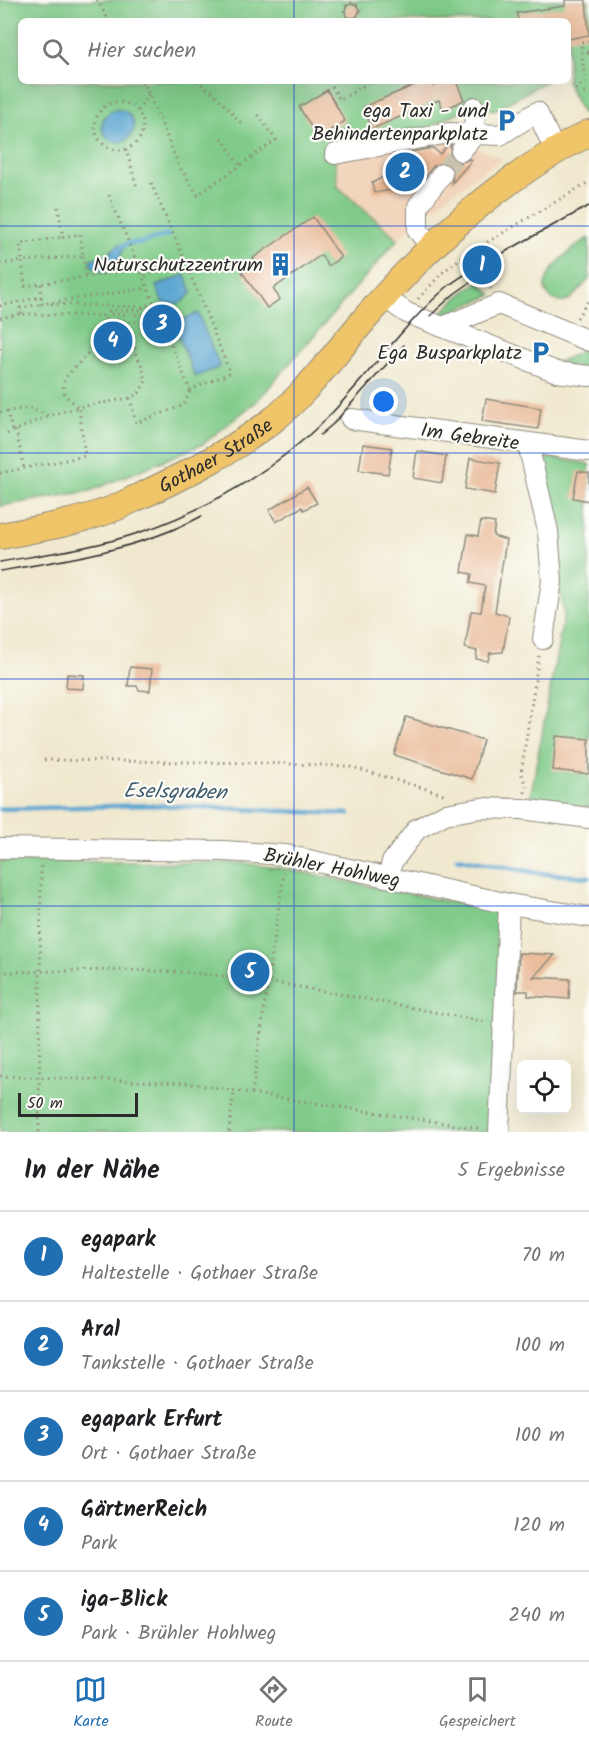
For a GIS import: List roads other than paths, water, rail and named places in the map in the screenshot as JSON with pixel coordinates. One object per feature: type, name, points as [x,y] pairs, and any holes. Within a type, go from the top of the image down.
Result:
[{"type":"main road","name":"Gothaer Straße","points":[[0,536],[50,527],[111,510],[178,479],[270,423],[290,404],[384,297],[424,238],[555,150],[589,133]]},
{"type":"street","points":[[461,151],[475,134],[474,107]]},
{"type":"street","points":[[335,154],[449,133],[500,135],[537,112],[555,150]]},
{"type":"street","points":[[424,238],[418,206],[441,174]]},
{"type":"street","points":[[384,297],[407,313],[557,372],[589,376]]},
{"type":"street","points":[[443,327],[499,304],[589,341]]},
{"type":"street","name":"Im Gebreite","points":[[351,419],[589,452]]},
{"type":"street","points":[[528,444],[548,531],[552,581],[543,639]]},
{"type":"street","points":[[388,877],[392,862],[417,829],[445,814],[481,808],[522,809],[589,818]]},
{"type":"street","name":"Brühler Hohlweg","points":[[0,848],[37,859],[254,852],[286,855],[509,904],[589,917]]},
{"type":"street","points":[[499,1132],[509,904]]},
{"type":"water","points":[[118,110],[130,114],[134,126],[130,138],[118,142],[106,138],[102,126],[106,114]]},
{"type":"water","points":[[119,244],[123,250],[116,266],[104,272],[92,266],[91,259],[107,255]]},
{"type":"water","points":[[185,275],[192,292],[179,303],[163,303],[156,286]]},
{"type":"water","points":[[198,313],[220,367],[195,377],[173,323]]},
{"type":"waterway","points":[[121,247],[129,243],[140,243],[168,235]]},
{"type":"waterway","name":"Eselsgraben","points":[[0,809],[152,805],[349,814]]},
{"type":"waterway","name":"Eselsgraben","points":[[457,858],[538,873],[589,877]]},
{"type":"tunnel","points":[[442,174],[461,151]]},
{"type":"tram line","points":[[0,562],[87,547],[138,533],[189,513],[239,486],[285,455],[327,418],[400,334],[447,287],[475,268],[589,206]]},
{"type":"tram line","points":[[430,316],[454,294],[481,275]]},
{"type":"tram line","points":[[320,435],[333,424],[404,345]]},
{"type":"tram line","points":[[0,571],[129,545],[202,516]]},
{"type":"place","name":"ega Taxi - und Behindertenparkplatz","points":[[506,121]]},
{"type":"place","name":"Aral","points":[[405,172]]},
{"type":"place","name":"Naturschutzzentrum","points":[[281,264]]},
{"type":"place","name":"egapark","points":[[482,265]]},
{"type":"place","name":"egapark Erfurt","points":[[162,324]]},
{"type":"place","name":"GärtnerReich","points":[[113,341]]},
{"type":"place","name":"Ega Busparkplatz","points":[[540,352]]},
{"type":"place","name":"iga-Blick","points":[[250,972]]}]
